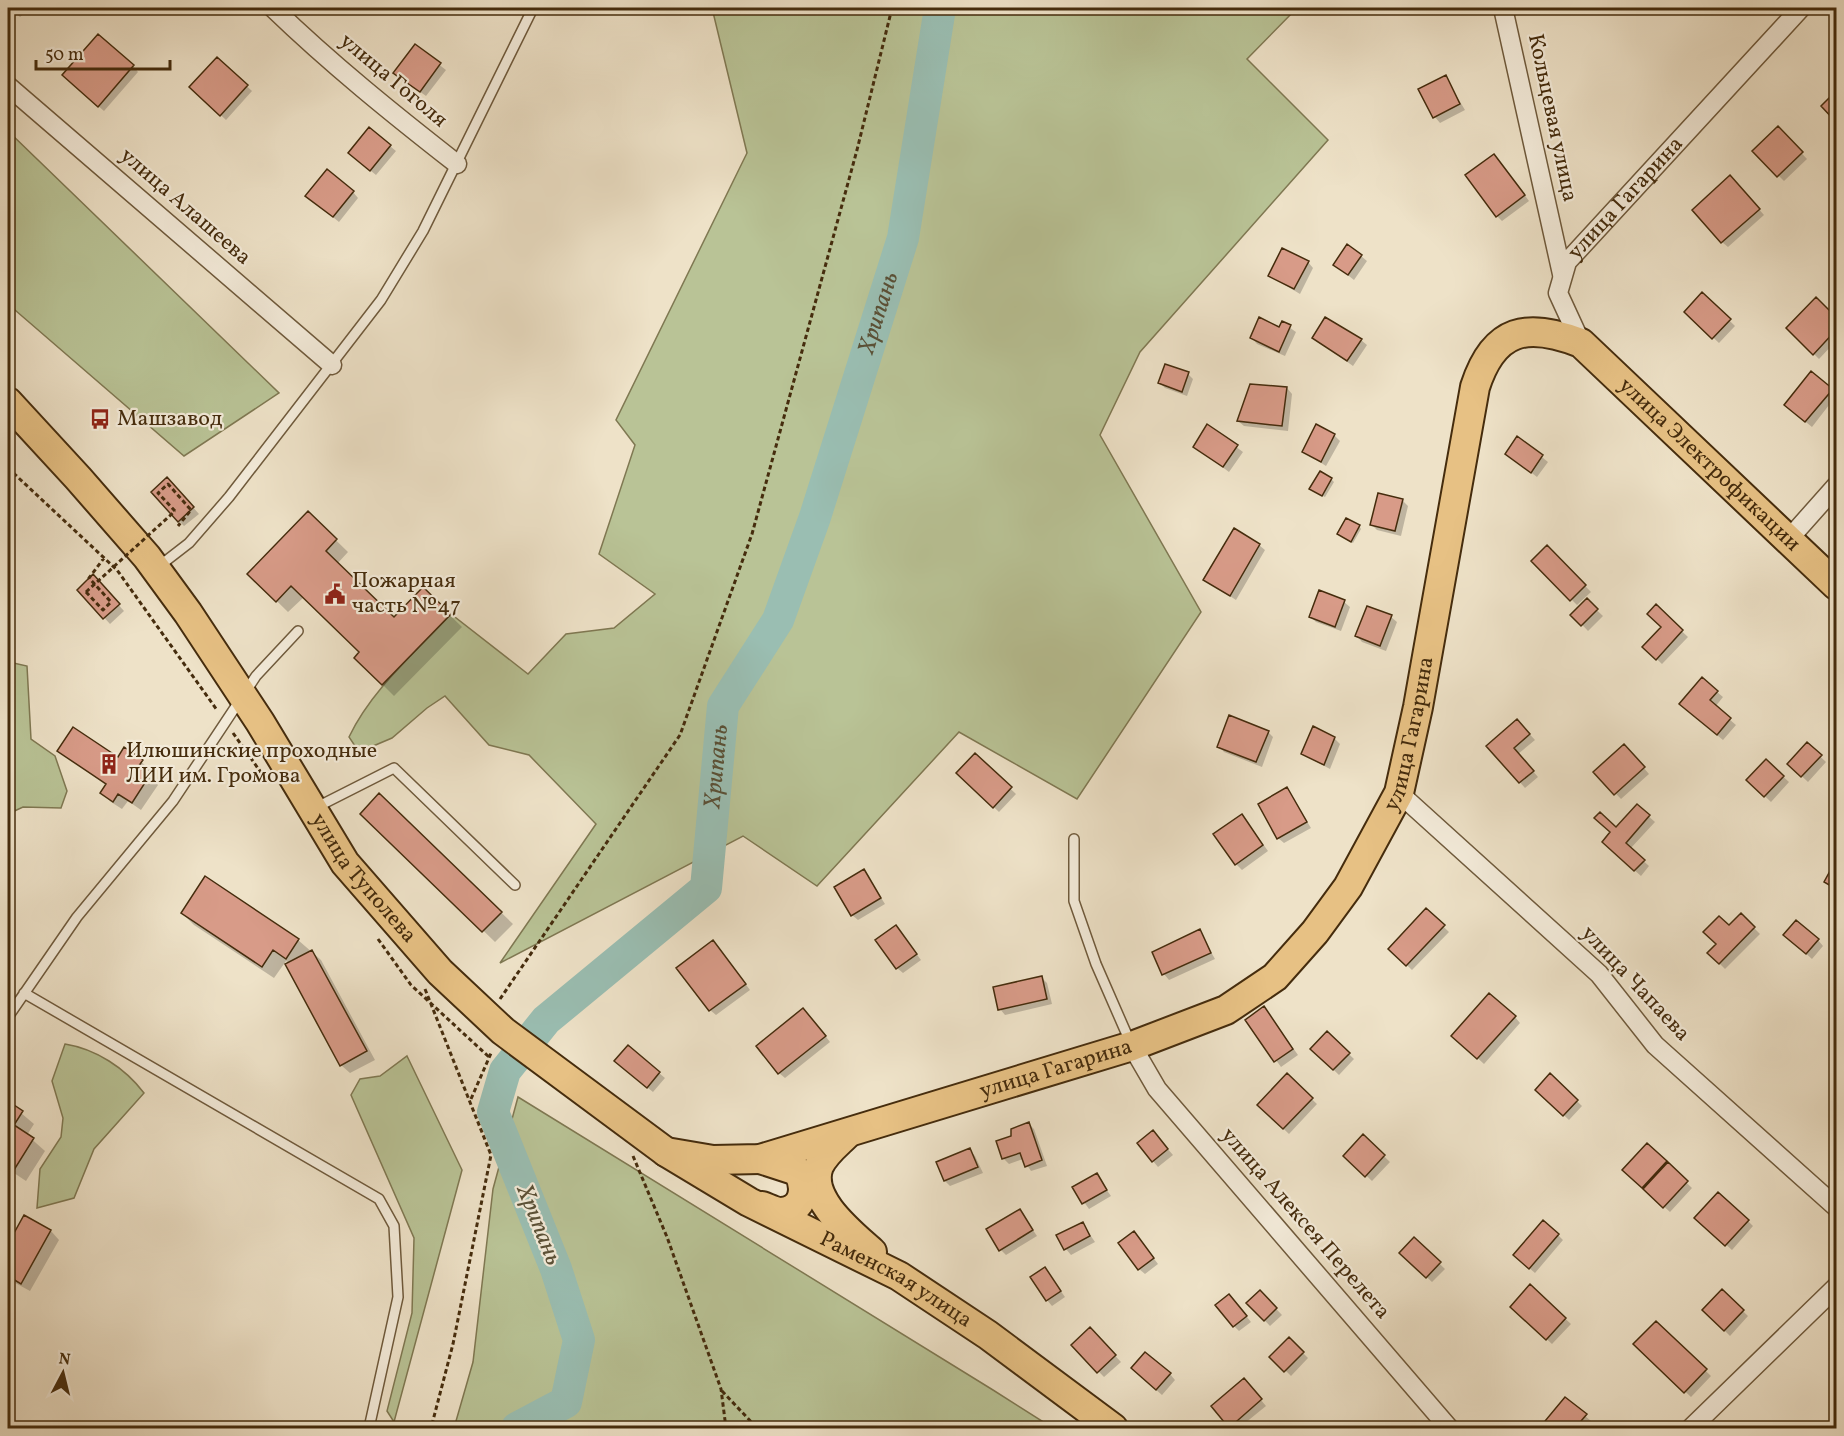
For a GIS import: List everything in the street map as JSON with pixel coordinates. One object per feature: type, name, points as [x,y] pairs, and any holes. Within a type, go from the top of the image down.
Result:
[{"type":"main road","name":"улица Гагарина","points":[[666,1152],[712,1160],[760,1159],[1132,1046],[1226,1010],[1275,977],[1315,932],[1348,887],[1376,840],[1399,793],[1418,707],[1479,374],[1496,345],[1514,335],[1536,330],[1555,333],[1581,343]]},
{"type":"main road","name":"улица Электрофикации","points":[[1581,343],[1836,585]]},
{"type":"main road","name":"улица Туполева","points":[[8,402],[78,478],[155,569],[188,613],[243,695],[345,863],[402,932],[440,972],[495,1023],[666,1152]]},
{"type":"main road","name":"улица Туполева","points":[[8,420],[78,478]]},
{"type":"main road","points":[[848,1133],[825,1155],[820,1164],[817,1173],[820,1193],[837,1221],[898,1276]]},
{"type":"main road","name":"Раменская улица","points":[[666,1152],[748,1202],[898,1276],[988,1335],[1113,1428]]},
{"type":"main road","points":[[748,1202],[779,1212],[790,1210],[801,1201],[805,1188],[797,1171],[760,1159]]},
{"type":"street","name":"улица Гоголя","points":[[273,8],[375,99],[457,164]]},
{"type":"street","name":"Кольцевая улица","points":[[1503,8],[1562,274]]},
{"type":"street","name":"улица Гагарина","points":[[1581,343],[1558,293],[1562,274],[1576,250],[1801,8]]},
{"type":"street","name":"улица Алашеева","points":[[8,86],[332,365]]},
{"type":"street","points":[[1788,540],[1836,486]]},
{"type":"street","name":"улица Чапаева","points":[[1399,793],[1599,974],[1655,1045],[1836,1207]]},
{"type":"street","name":"улица Алексея Перелета","points":[[1132,1046],[1157,1089],[1449,1428]]},
{"type":"street","points":[[1691,1428],[1836,1287]]},
{"type":"lane","points":[[155,569],[189,543],[229,497],[381,300],[423,231],[533,8]]},
{"type":"lane","points":[[8,1017],[77,917],[173,801],[256,676],[298,631]]},
{"type":"lane","points":[[313,810],[394,768],[515,885]]},
{"type":"lane","points":[[1074,839],[1074,901],[1096,964],[1132,1046]]},
{"type":"lane","points":[[24,993],[379,1198],[394,1226],[398,1297],[369,1428]]},
{"type":"path","points":[[471,1099],[489,1057],[495,1023],[680,735],[752,534],[857,150],[892,8]]},
{"type":"path","points":[[8,468],[117,570],[273,790]]},
{"type":"path","points":[[104,558],[89,578],[111,602],[103,610],[86,592],[175,511],[158,493],[168,484],[191,510],[178,526]]},
{"type":"path","points":[[377,936],[411,985],[489,1057]]},
{"type":"path","points":[[422,982],[439,1029],[471,1099],[491,1155],[453,1344],[431,1428]]},
{"type":"path","points":[[633,1155],[667,1237],[721,1389],[726,1428]]},
{"type":"path","points":[[721,1389],[757,1428]]},
{"type":"green space","points":[[712,8],[1297,8],[1247,59],[1328,140],[1140,352],[1100,435],[1201,612],[1077,799],[959,732],[817,886],[743,836],[500,963],[596,824],[529,755],[489,745],[445,696],[392,738],[359,752],[349,737],[382,687],[451,614],[528,674],[566,634],[614,628],[655,594],[599,554],[635,445],[616,420],[747,153]]},
{"type":"green space","points":[[8,131],[279,393],[184,456],[8,304]]},
{"type":"green space","points":[[9,662],[27,666],[31,739],[55,756],[67,791],[61,808],[23,807],[8,814]]},
{"type":"green space","points":[[65,1044],[88,1050],[109,1061],[144,1093],[94,1149],[74,1198],[37,1208],[40,1169],[61,1137],[63,1118],[52,1081]]},
{"type":"green space","points":[[407,1056],[462,1170],[394,1422],[387,1411],[412,1313],[414,1238],[351,1095],[360,1079],[380,1076]]},
{"type":"green space","points":[[518,1097],[1053,1428],[454,1428],[473,1362],[493,1189]]},
{"type":"building","points":[[98,34],[134,65],[98,107],[62,75]]},
{"type":"building","points":[[415,44],[441,63],[420,92],[393,73]]},
{"type":"building","points":[[217,57],[248,85],[220,116],[189,87]]},
{"type":"building","points":[[1446,75],[1460,104],[1433,118],[1418,89]]},
{"type":"building","points":[[1836,91],[1836,120],[1835,121],[1821,106]]},
{"type":"building","points":[[1778,126],[1803,152],[1777,177],[1752,151]]},
{"type":"building","points":[[369,127],[391,145],[370,171],[348,153]]},
{"type":"building","points":[[1494,154],[1525,195],[1496,217],[1465,175]]},
{"type":"building","points":[[327,169],[354,191],[333,217],[305,196]]},
{"type":"building","points":[[1730,175],[1760,209],[1721,243],[1692,210]]},
{"type":"building","points":[[1347,244],[1362,255],[1348,275],[1333,265]]},
{"type":"building","points":[[1282,248],[1309,261],[1294,289],[1268,276]]},
{"type":"building","points":[[1702,292],[1731,319],[1712,339],[1684,312]]},
{"type":"building","points":[[1816,297],[1836,317],[1836,330],[1813,355],[1786,328]]},
{"type":"building","points":[[1259,317],[1279,327],[1282,321],[1291,325],[1279,352],[1250,338]]},
{"type":"building","points":[[1325,317],[1362,339],[1347,361],[1312,338]]},
{"type":"building","points":[[1165,364],[1189,372],[1182,392],[1158,383]]},
{"type":"building","points":[[1811,371],[1833,389],[1805,422],[1784,405]]},
{"type":"building","points":[[1250,384],[1287,387],[1282,426],[1237,421]]},
{"type":"building","points":[[1207,424],[1238,445],[1223,467],[1193,447]]},
{"type":"building","points":[[1316,424],[1335,434],[1321,462],[1302,452]]},
{"type":"building","points":[[1517,436],[1543,455],[1531,473],[1505,454]]},
{"type":"building","points":[[1320,471],[1332,478],[1322,496],[1309,489]]},
{"type":"building","points":[[167,477],[194,507],[178,522],[151,492]]},
{"type":"building","points":[[1378,493],[1403,499],[1395,531],[1370,525]]},
{"type":"building","name":"Пожарная часть №47","points":[[308,511],[337,539],[326,551],[394,617],[423,587],[451,614],[382,685],[354,658],[359,652],[291,586],[276,602],[247,574]]},
{"type":"building","points":[[1346,518],[1360,525],[1351,542],[1337,534]]},
{"type":"building","points":[[1234,528],[1260,544],[1230,596],[1203,580]]},
{"type":"building","points":[[1547,545],[1586,585],[1570,601],[1531,561]]},
{"type":"building","points":[[93,574],[120,604],[103,619],[77,590]]},
{"type":"building","points":[[1319,590],[1345,600],[1335,627],[1309,617]]},
{"type":"building","points":[[1587,598],[1598,609],[1581,626],[1570,615]]},
{"type":"building","points":[[1656,604],[1683,630],[1656,660],[1642,647],[1661,627],[1647,614]]},
{"type":"building","points":[[1367,606],[1392,615],[1380,646],[1355,636]]},
{"type":"building","points":[[1702,677],[1718,691],[1710,700],[1731,718],[1717,735],[1679,704]]},
{"type":"building","points":[[1229,715],[1269,731],[1256,762],[1217,747]]},
{"type":"building","points":[[1517,719],[1530,734],[1514,748],[1534,771],[1519,783],[1486,746]]},
{"type":"building","points":[[1313,726],[1335,737],[1324,765],[1301,754]]},
{"type":"building","name":"Илюшинские проходные ЛИИ им. Громова","points":[[73,727],[118,757],[124,747],[143,760],[138,767],[150,775],[132,803],[118,794],[113,802],[100,793],[106,784],[57,751]]},
{"type":"building","points":[[1807,742],[1822,755],[1801,777],[1787,764]]},
{"type":"building","points":[[1624,744],[1645,767],[1614,795],[1593,772]]},
{"type":"building","points":[[975,753],[1012,787],[993,808],[956,773]]},
{"type":"building","points":[[1766,759],[1784,776],[1764,797],[1746,780]]},
{"type":"building","points":[[1287,787],[1307,822],[1277,839],[1258,804]]},
{"type":"building","points":[[379,793],[502,912],[482,932],[360,814]]},
{"type":"building","points":[[1637,804],[1650,815],[1626,843],[1645,860],[1634,871],[1602,842],[1610,832],[1594,818],[1600,812],[1616,827]]},
{"type":"building","points":[[1242,814],[1263,845],[1235,865],[1213,834]]},
{"type":"building","points":[[1836,860],[1836,889],[1824,882]]},
{"type":"building","points":[[864,869],[881,898],[851,916],[834,887]]},
{"type":"building","points":[[205,876],[299,939],[286,959],[273,950],[262,967],[181,913]]},
{"type":"building","points":[[1426,908],[1445,925],[1406,966],[1388,949]]},
{"type":"building","points":[[1741,913],[1755,927],[1719,964],[1707,953],[1716,944],[1703,932],[1719,916],[1729,925]]},
{"type":"building","points":[[1796,920],[1819,939],[1806,954],[1783,935]]},
{"type":"building","points":[[896,925],[917,954],[896,969],[875,940]]},
{"type":"building","points":[[1200,929],[1211,953],[1162,975],[1152,952]]},
{"type":"building","points":[[713,940],[746,984],[709,1011],[676,968]]},
{"type":"building","points":[[312,950],[367,1051],[340,1066],[285,964]]},
{"type":"building","points":[[1042,976],[1047,999],[998,1010],[993,987]]},
{"type":"building","points":[[1489,993],[1516,1016],[1477,1059],[1451,1036]]},
{"type":"building","points":[[1264,1006],[1293,1049],[1274,1062],[1245,1020]]},
{"type":"building","points":[[803,1008],[826,1036],[778,1074],[756,1046]]},
{"type":"building","points":[[1327,1031],[1350,1053],[1333,1070],[1310,1049]]},
{"type":"building","points":[[628,1045],[660,1072],[647,1088],[614,1061]]},
{"type":"building","points":[[1287,1073],[1313,1098],[1283,1129],[1257,1105]]},
{"type":"building","points":[[1550,1073],[1578,1100],[1563,1116],[1535,1090]]},
{"type":"building","points":[[8,1101],[23,1111],[14,1125],[34,1138],[14,1170],[8,1166]]},
{"type":"building","points":[[1029,1122],[1042,1160],[1025,1167],[1020,1153],[1002,1159],[996,1141],[1011,1136],[1011,1129]]},
{"type":"building","points":[[1153,1130],[1168,1149],[1152,1162],[1137,1143]]},
{"type":"building","points":[[1363,1134],[1385,1155],[1365,1177],[1343,1156]]},
{"type":"building","points":[[1647,1143],[1667,1161],[1642,1188],[1622,1170]]},
{"type":"building","points":[[970,1148],[978,1167],[944,1181],[936,1162]]},
{"type":"building","points":[[1668,1162],[1688,1181],[1663,1208],[1643,1189]]},
{"type":"building","points":[[1097,1173],[1107,1190],[1082,1204],[1072,1187]]},
{"type":"building","points":[[1718,1192],[1749,1220],[1725,1246],[1694,1218]]},
{"type":"building","points":[[1020,1209],[1033,1230],[999,1251],[986,1229]]},
{"type":"building","points":[[24,1215],[51,1230],[21,1284],[8,1276],[8,1244]]},
{"type":"building","points":[[1543,1220],[1559,1234],[1529,1269],[1513,1255]]},
{"type":"building","points":[[1083,1222],[1090,1236],[1064,1250],[1056,1235]]},
{"type":"building","points":[[1134,1231],[1154,1258],[1138,1270],[1118,1243]]},
{"type":"building","points":[[1414,1237],[1441,1262],[1426,1278],[1399,1253]]},
{"type":"building","points":[[1045,1267],[1061,1291],[1046,1301],[1030,1277]]},
{"type":"building","points":[[1530,1284],[1566,1318],[1546,1340],[1510,1307]]},
{"type":"building","points":[[1722,1289],[1744,1310],[1724,1331],[1702,1310]]},
{"type":"building","points":[[1260,1290],[1277,1308],[1264,1321],[1246,1303]]},
{"type":"building","points":[[1229,1294],[1247,1316],[1233,1327],[1215,1305]]},
{"type":"building","points":[[1656,1321],[1707,1369],[1684,1393],[1633,1344]]},
{"type":"building","points":[[1090,1327],[1116,1355],[1097,1373],[1071,1345]]},
{"type":"building","points":[[1289,1337],[1304,1352],[1284,1372],[1269,1357]]},
{"type":"building","points":[[1145,1352],[1171,1373],[1156,1390],[1131,1368]]},
{"type":"building","points":[[1244,1378],[1262,1399],[1229,1428],[1211,1406]]},
{"type":"building","points":[[1565,1397],[1587,1414],[1575,1428],[1555,1428],[1545,1421]]},
{"type":"waterway","name":"Хрипань","points":[[517,1428],[566,1402],[579,1340],[556,1269],[493,1112],[505,1071],[546,1020],[706,888],[723,706],[778,620],[815,517],[903,238],[940,8]]},
{"type":"place","name":"Машзавод","points":[[100,419]]},
{"type":"place","name":"Пожарная часть №47","points":[[335,594]]},
{"type":"place","name":"Илюшинские проходные ЛИИ им. Громова","points":[[109,764]]}]
